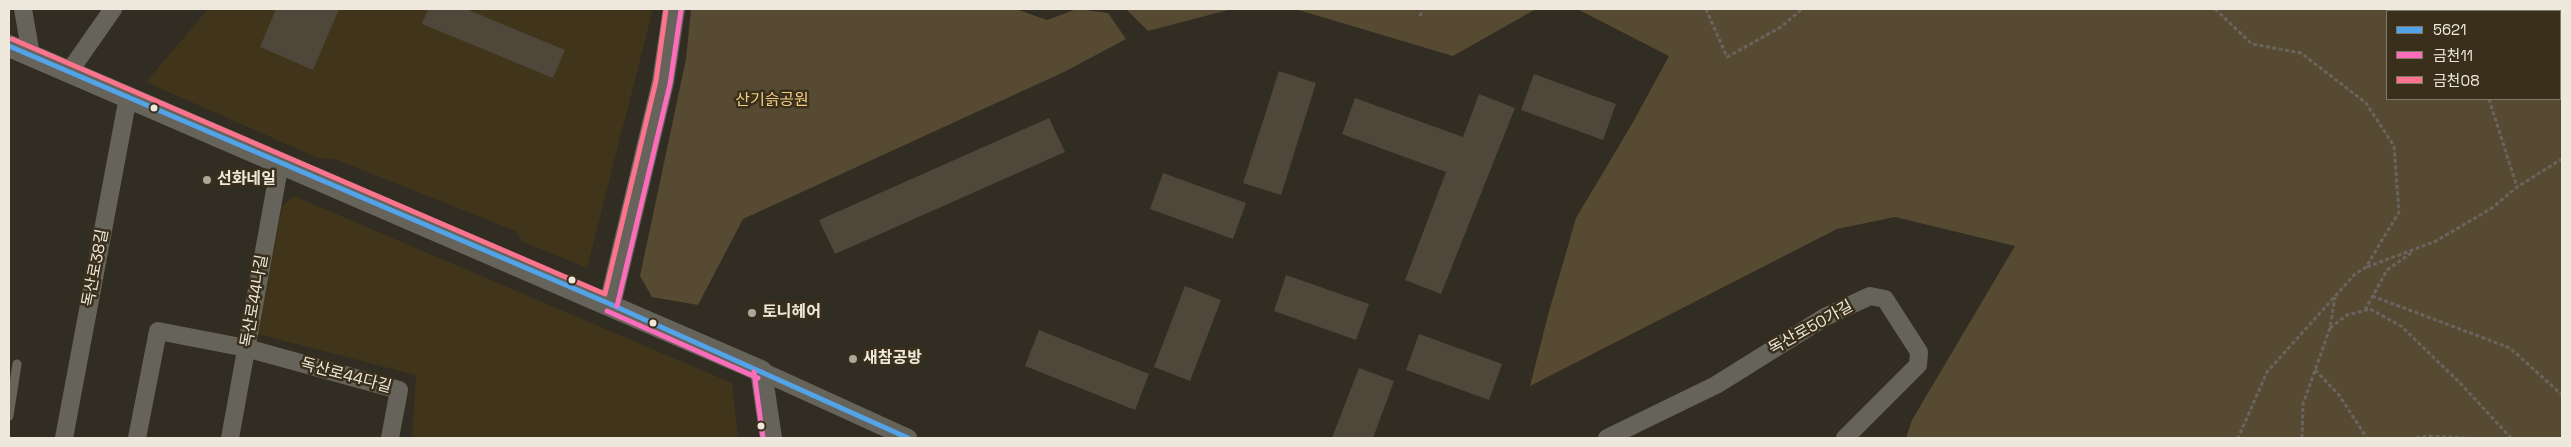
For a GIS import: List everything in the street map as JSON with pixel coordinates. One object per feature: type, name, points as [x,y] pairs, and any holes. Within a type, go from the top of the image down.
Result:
[{"type":"street","points":[[24,9],[31,55]]},
{"type":"street","points":[[69,72],[113,9]]},
{"type":"street","points":[[610,304],[662,82],[674,9]]},
{"type":"street","points":[[9,46],[610,304],[908,438]]},
{"type":"street","name":"독산로38길","points":[[64,438],[128,97]]},
{"type":"street","name":"독산로44나길","points":[[230,438],[280,163]]},
{"type":"street","name":"독산로50가길","points":[[1607,438],[1716,385],[1825,317],[1870,296],[1885,299],[1919,352],[1918,365],[1845,438]]},
{"type":"street","points":[[137,438],[158,331],[246,348]]},
{"type":"street","name":"독산로44다길","points":[[246,348],[399,390],[390,438]]},
{"type":"street","points":[[761,371],[771,438]]},
{"type":"lane","points":[[9,416],[17,364]]},
{"type":"path","points":[[1420,16],[1423,9]]},
{"type":"path","points":[[1706,9],[1727,58],[1781,27],[1802,9]]},
{"type":"path","points":[[2215,9],[2252,44],[2301,53],[2366,103],[2394,146],[2398,212],[2366,267]]},
{"type":"path","points":[[2489,100],[2517,187]]},
{"type":"path","points":[[2238,438],[2267,372],[2355,274],[2366,267],[2436,241],[2492,208],[2517,187],[2562,159]]},
{"type":"path","points":[[2364,310],[2387,270],[2419,247]]},
{"type":"path","points":[[2302,438],[2302,404],[2330,328],[2335,295]]},
{"type":"path","points":[[2372,296],[2510,348],[2562,395]]},
{"type":"path","points":[[2330,328],[2347,315],[2370,309],[2400,326],[2474,396],[2511,438]]},
{"type":"path","points":[[2315,370],[2339,395],[2367,438]]},
{"type":"path","points":[[2416,438],[2428,436],[2468,438]]},
{"type":"shaded area","points":[[208,9],[653,9],[587,268],[523,242],[515,231],[337,160],[318,158],[146,82]]},
{"type":"shaded area","points":[[294,196],[732,383],[738,438],[412,438],[416,375],[258,334],[282,206]]},
{"type":"green space","name":"산기슭공원","points":[[691,9],[1016,9],[1047,20],[1077,9],[1108,13],[1126,39],[1064,72],[743,219],[698,305],[652,297],[640,276],[686,59]]},
{"type":"green space","points":[[1126,9],[1232,9],[1148,31]]},
{"type":"green space","points":[[1295,9],[1536,9],[1453,56]]},
{"type":"green space","points":[[1577,9],[2562,9],[2562,438],[1906,438],[1912,420],[2015,246],[1895,217],[1837,229],[1530,386],[1576,218],[1632,124],[1669,56]]},
{"type":"building","points":[[276,9],[339,9],[313,70],[260,47]]},
{"type":"building","points":[[428,9],[466,9],[565,50],[553,78],[422,24]]},
{"type":"building","points":[[1279,71],[1316,83],[1281,195],[1243,183]]},
{"type":"building","points":[[1534,74],[1616,104],[1603,140],[1521,110]]},
{"type":"building","points":[[1479,94],[1515,108],[1441,294],[1405,280],[1446,172],[1342,134],[1355,98],[1463,137]]},
{"type":"building","points":[[1049,118],[1065,152],[835,254],[819,220]]},
{"type":"building","points":[[1163,173],[1246,203],[1233,239],[1150,209]]},
{"type":"building","points":[[1286,275],[1369,304],[1356,340],[1274,311]]},
{"type":"building","points":[[1185,286],[1221,300],[1190,381],[1154,367]]},
{"type":"building","points":[[1039,330],[1149,374],[1135,410],[1025,366]]},
{"type":"building","points":[[1419,334],[1502,364],[1489,400],[1406,370]]},
{"type":"building","points":[[1359,368],[1394,381],[1373,438],[1332,438]]},
{"type":"transit line","name":"금천08","points":[[12,39],[605,294],[656,81],[666,9]]},
{"type":"transit line","name":"금천11","points":[[617,306],[670,84],[681,10]]},
{"type":"transit line","name":"5621","points":[[9,46],[610,304],[908,438]]},
{"type":"transit line","name":"금천11","points":[[607,311],[758,378]]},
{"type":"transit line","name":"금천11","points":[[754,372],[763,438]]},
{"type":"place","name":"선화네일","points":[[207,180]]},
{"type":"place","name":"토니헤어","points":[[752,313]]},
{"type":"place","name":"새참공방","points":[[853,359]]}]
